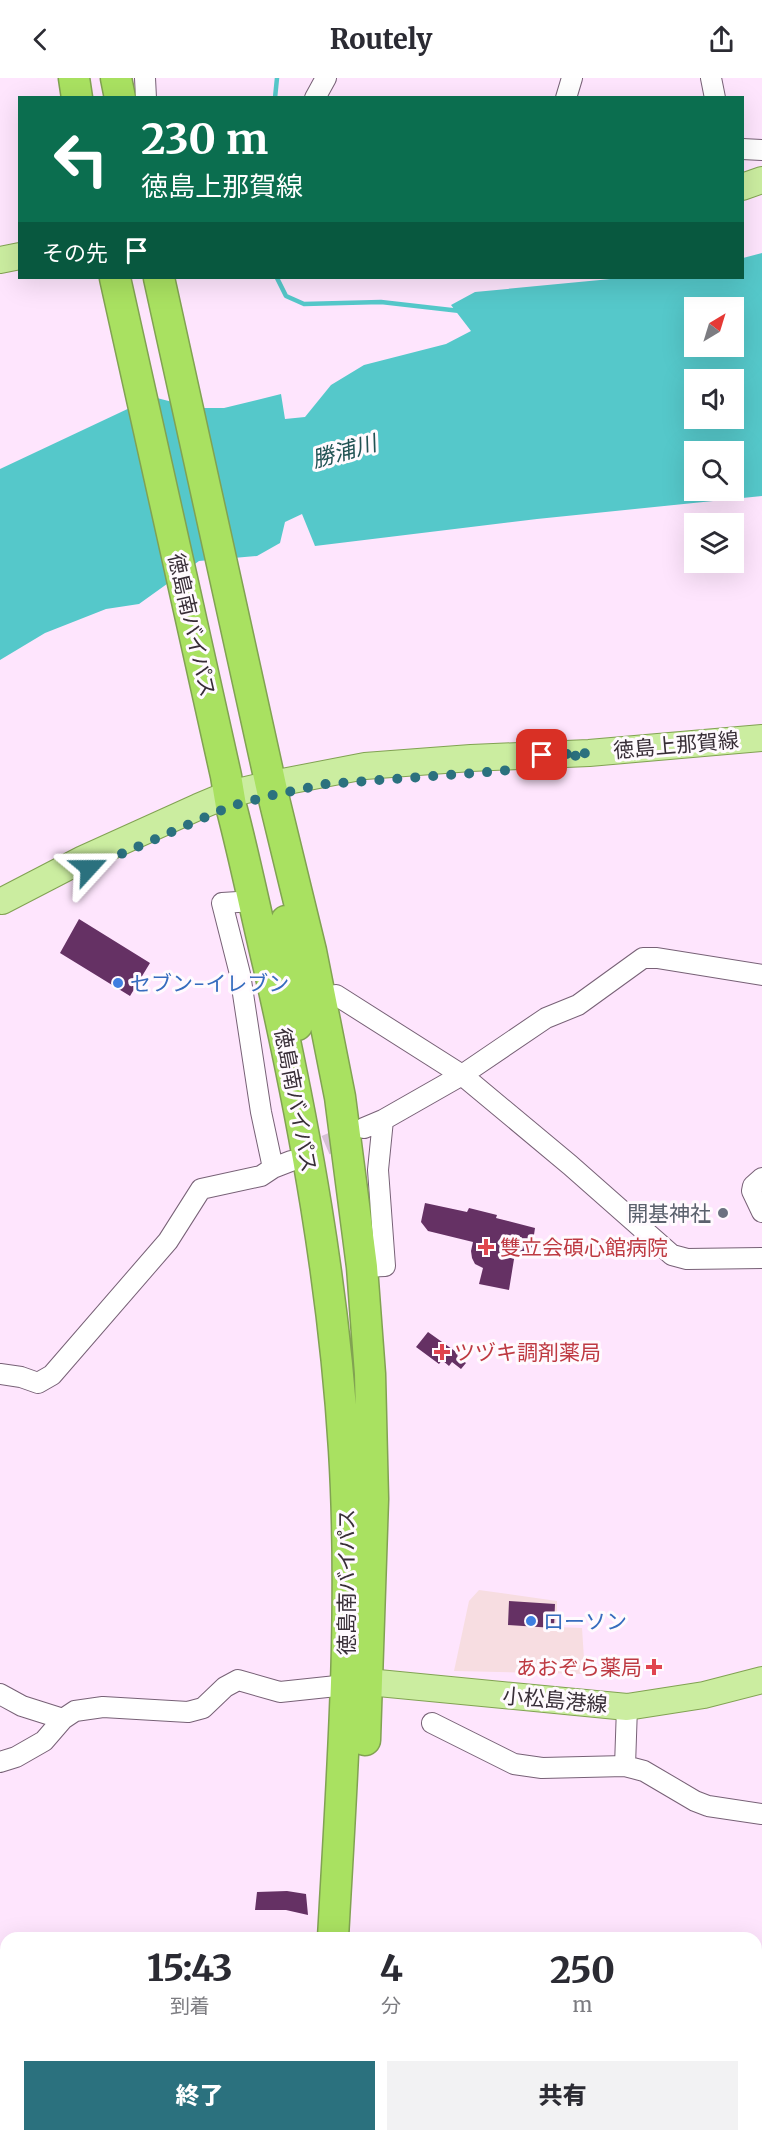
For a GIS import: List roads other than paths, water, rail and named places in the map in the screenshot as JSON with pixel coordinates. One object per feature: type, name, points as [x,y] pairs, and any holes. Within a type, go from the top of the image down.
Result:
[{"type":"highway","points":[[74,78],[77,96]]},
{"type":"highway","points":[[95,78],[97,96]]},
{"type":"highway","points":[[116,78],[120,96]]},
{"type":"highway","name":"徳島南バイパス","points":[[115,279],[253,789],[331,1042],[353,1188],[370,1374],[358,1453]]},
{"type":"highway","name":"徳島南バイパス","points":[[159,279],[253,789],[254,901],[299,1109],[358,1453],[360,1495],[354,1932]]},
{"type":"highway","points":[[253,789],[292,954],[299,1050],[299,1109]]},
{"type":"highway","name":"徳島南バイパス","points":[[334,1932],[357,1683]]},
{"type":"main road","points":[[744,186],[762,180]]},
{"type":"main road","points":[[0,260],[18,256]]},
{"type":"main road","name":"徳島上那賀線","points":[[1,901],[83,859],[253,789],[365,766],[471,758],[589,753],[762,738]]},
{"type":"main road","name":"小松島港線","points":[[357,1683],[627,1707],[704,1695],[762,1680]]},
{"type":"street","points":[[145,78],[146,96]]},
{"type":"street","points":[[316,96],[326,78]]},
{"type":"street","points":[[567,96],[572,78]]},
{"type":"street","points":[[711,78],[714,96]]},
{"type":"street","points":[[744,149],[762,150]]},
{"type":"street","points":[[0,1374],[21,1377],[38,1383],[52,1375],[168,1241],[201,1189],[261,1176],[282,1165],[261,1112],[240,974],[222,903],[254,901]]},
{"type":"street","points":[[364,1128],[383,1120],[462,1075],[546,1018],[578,1005],[644,958],[657,958],[762,975]]},
{"type":"street","points":[[336,995],[462,1075],[562,1158],[672,1255],[687,1259],[762,1258]]},
{"type":"street","points":[[362,1267],[386,1266],[378,1170],[383,1120]]},
{"type":"street","points":[[762,1178],[753,1186],[752,1191],[762,1212]]},
{"type":"street","points":[[0,1762],[16,1757],[44,1741],[63,1719],[75,1711],[103,1707],[188,1712],[203,1707],[225,1687],[238,1680],[280,1692],[357,1683]]},
{"type":"street","points":[[0,1694],[22,1706],[63,1719]]},
{"type":"street","points":[[625,1766],[627,1707]]},
{"type":"street","points":[[432,1723],[514,1764],[542,1768],[625,1766],[644,1771],[695,1801],[708,1806],[762,1814]]},
{"type":"water","name":"勝浦川","points":[[762,253],[762,496],[744,498],[744,441],[684,441],[684,501],[713,501],[537,519],[315,546],[302,514],[285,522],[280,543],[257,556],[199,561],[139,604],[106,609],[45,633],[0,660],[0,469],[153,397],[196,408],[224,408],[281,394],[285,419],[305,417],[331,385],[364,365],[446,344],[471,331],[451,305],[475,292],[611,279],[744,279],[744,258]]},
{"type":"waterway","points":[[275,96],[277,78]]},
{"type":"waterway","points":[[278,279],[286,296],[304,304],[381,302],[460,311]]},
{"type":"tunnel","points":[[298,1157],[354,1133]]},
{"type":"place","name":"セブン-イレブン","points":[[118,983]]},
{"type":"place","name":"開基神社","points":[[723,1213]]},
{"type":"place","name":"雙立会碩心館病院","points":[[486,1247]]},
{"type":"place","name":"ツヅキ調剤薬局","points":[[442,1352]]},
{"type":"place","name":"ローソン","points":[[531,1621]]},
{"type":"place","name":"あおぞら薬局","points":[[654,1667]]}]
